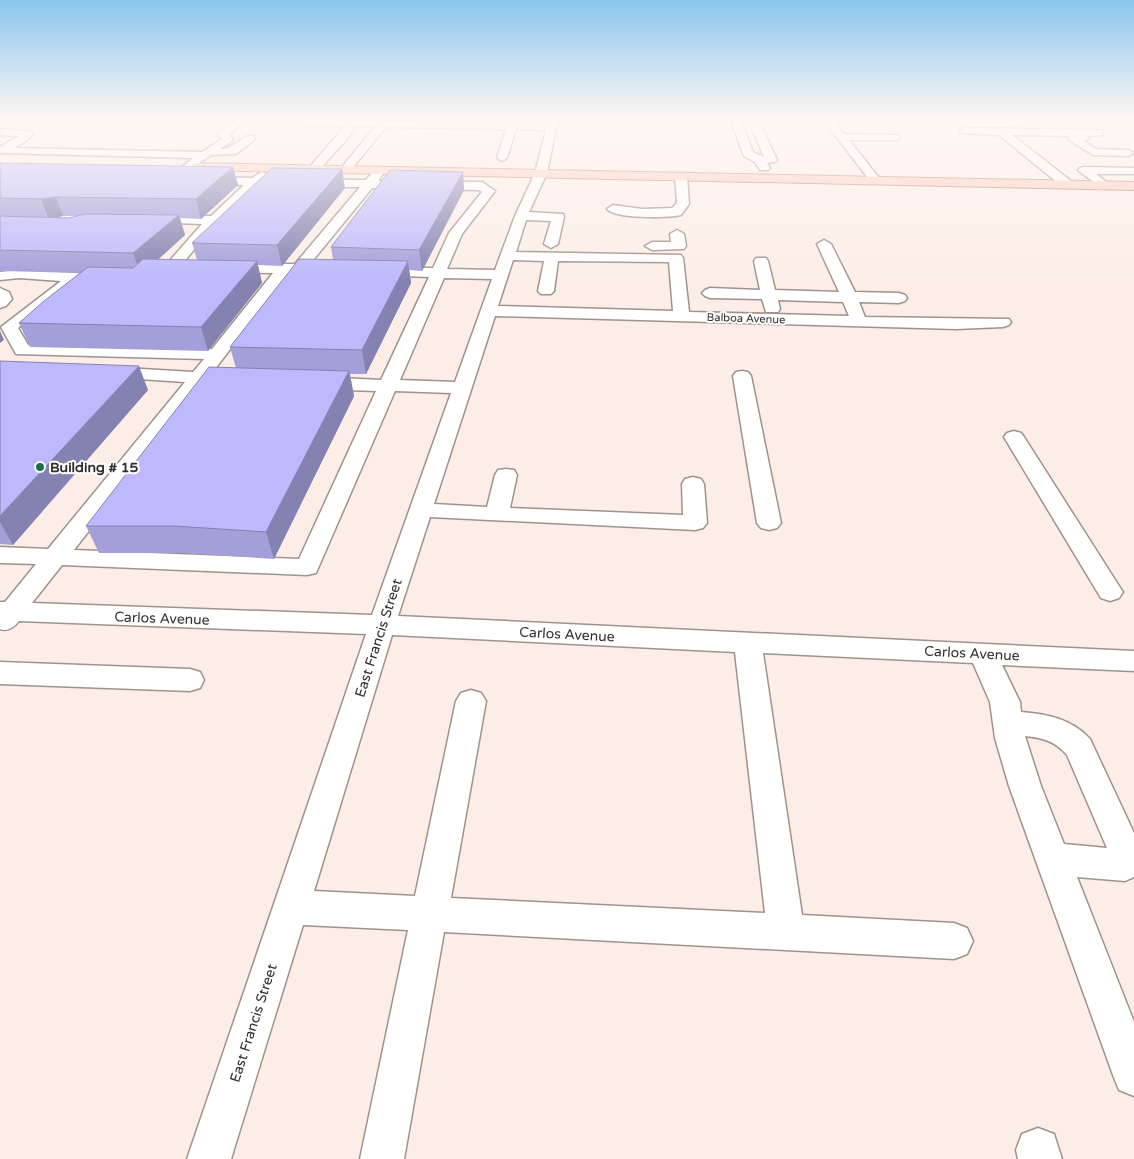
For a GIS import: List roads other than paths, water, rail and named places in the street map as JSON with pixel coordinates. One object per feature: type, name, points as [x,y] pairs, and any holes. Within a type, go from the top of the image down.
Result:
[{"type":"main road","points":[[358,173],[375,177],[537,173]]},
{"type":"main road","points":[[545,173],[1134,186]]},
{"type":"street","points":[[171,268],[203,230],[264,173]]},
{"type":"street","name":"East Francis Street","points":[[209,1159],[382,625],[521,216],[541,173]]},
{"type":"street","points":[[869,173],[875,180]]},
{"type":"street","points":[[1053,173],[1067,184]]},
{"type":"street","points":[[1088,173],[1104,185]]},
{"type":"street","points":[[613,209],[642,213],[676,212],[683,204],[681,176]]},
{"type":"street","points":[[3,616],[54,557],[217,354],[375,177]]},
{"type":"street","points":[[0,555],[307,567],[456,233],[488,191],[482,186],[375,177],[255,182],[191,181]]},
{"type":"street","points":[[521,216],[558,217],[546,291]]},
{"type":"street","points":[[203,230],[134,223],[214,220]]},
{"type":"street","points":[[510,250],[679,246],[677,234]]},
{"type":"street","points":[[824,244],[858,321]]},
{"type":"street","points":[[552,250],[676,258],[681,316]]},
{"type":"street","points":[[761,261],[775,319]]},
{"type":"street","points":[[156,272],[171,268],[339,270]]},
{"type":"street","points":[[359,271],[501,275]]},
{"type":"street","points":[[0,276],[19,274],[85,276],[8,336],[22,350],[217,354]]},
{"type":"street","points":[[0,293],[4,295],[4,299],[0,303]]},
{"type":"street","points":[[710,293],[899,298]]},
{"type":"street","name":"Balboa Avenue","points":[[489,311],[956,324],[1003,322]]},
{"type":"street","points":[[88,372],[166,374],[227,379]]},
{"type":"street","points":[[742,376],[769,523]]},
{"type":"street","points":[[303,382],[463,388]]},
{"type":"street","points":[[1014,438],[1110,592]]},
{"type":"street","points":[[497,514],[506,475]]},
{"type":"street","points":[[421,510],[695,522],[693,484]]},
{"type":"street","name":"Carlos Avenue","points":[[3,616],[382,625],[1134,661]]},
{"type":"street","points":[[748,642],[786,932]]},
{"type":"street","points":[[983,654],[1005,702],[1010,738],[1025,786],[1134,1074]]},
{"type":"street","points":[[0,673],[190,680]]},
{"type":"street","points":[[382,1159],[428,914],[471,701]]},
{"type":"street","points":[[1008,723],[1052,727],[1072,738],[1079,748],[1129,859],[1125,865],[1052,859]]},
{"type":"street","points":[[291,907],[954,941]]},
{"type":"place","name":"Building # 15","points":[[40,467]]}]
